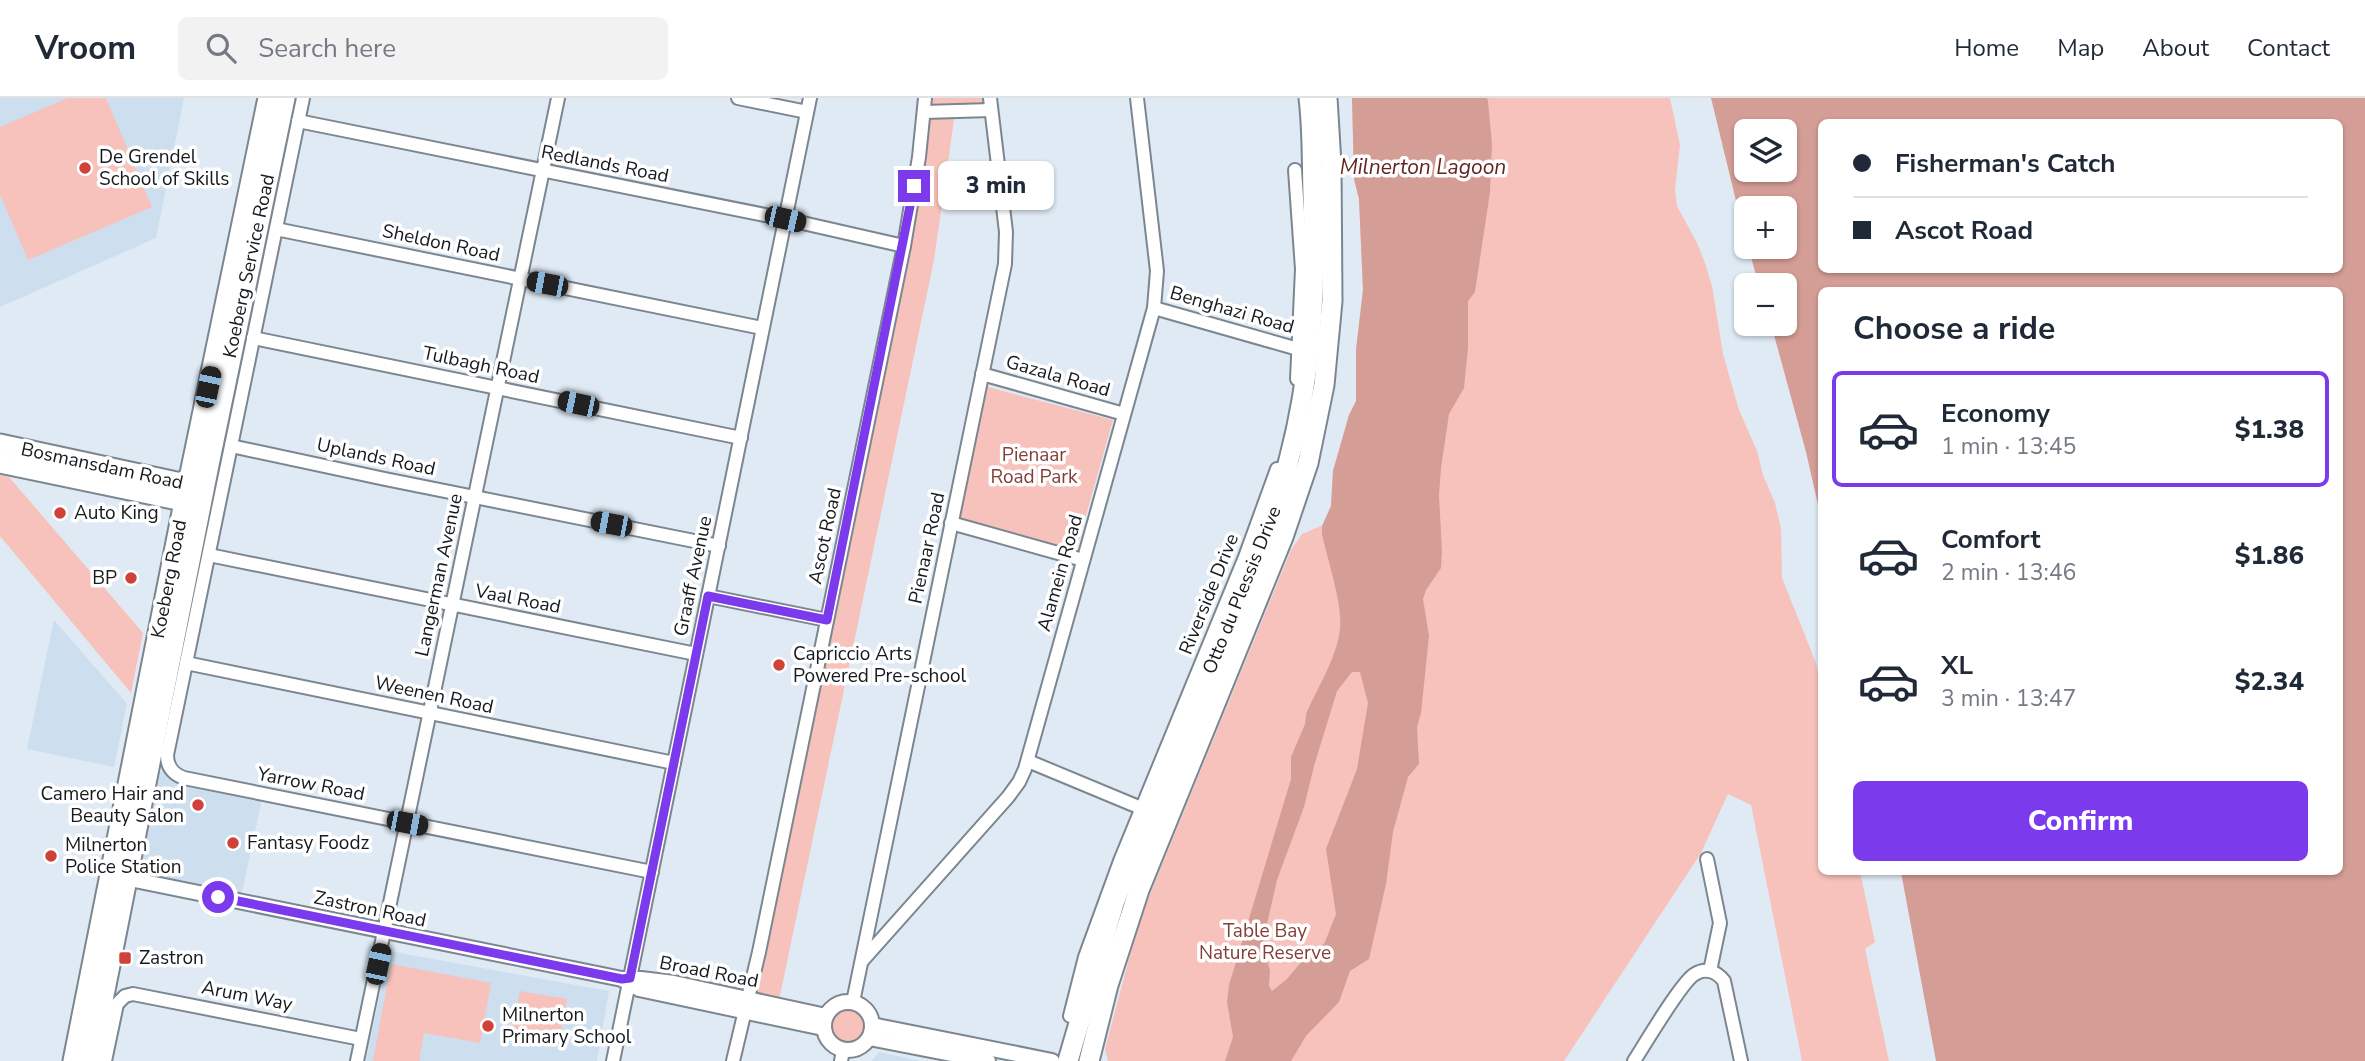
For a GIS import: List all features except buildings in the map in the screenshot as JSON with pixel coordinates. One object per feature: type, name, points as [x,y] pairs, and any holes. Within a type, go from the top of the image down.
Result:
[{"type":"main road","name":"Koeberg Road","points":[[90,1061],[119,876],[268,98]]},
{"type":"main road","name":"Koeberg Road","points":[[194,495],[285,98]]},
{"type":"main road","name":"Otto du Plessis Drive","points":[[1068,1061],[1114,903],[1266,533],[1297,434],[1308,376],[1315,277],[1309,98]]},
{"type":"main road","name":"Otto du Plessis Drive","points":[[1089,1061],[1108,985],[1139,890],[1283,537],[1308,463],[1325,386],[1333,287],[1327,98]]},
{"type":"main road","name":"Bosmansdam Road","points":[[0,444],[194,495]]},
{"type":"main road","name":"Bosmansdam Road","points":[[0,463],[194,495]]},
{"type":"main road","name":"Koeberg Road","points":[[73,1061],[119,876]]},
{"type":"street","name":"Koeberg Service Road","points":[[171,769],[167,755],[303,98]]},
{"type":"street","name":"Langerman Avenue","points":[[357,1061],[477,497],[496,387],[558,98]]},
{"type":"street","points":[[738,98],[807,112]]},
{"type":"street","name":"Graaff Avenue","points":[[613,1061],[627,981],[652,872],[810,98]]},
{"type":"street","name":"Ascot Road","points":[[733,1061],[747,1005],[904,246],[919,156],[925,98]]},
{"type":"street","name":"Alamein Road","points":[[862,961],[1014,790],[1028,761],[1154,307],[1157,271],[1137,98]]},
{"type":"street","points":[[924,112],[990,104]]},
{"type":"street","name":"Pienaar Road","points":[[853,1002],[1006,249],[990,104]]},
{"type":"street","name":"Redlands Road","points":[[298,121],[785,219],[904,246]]},
{"type":"street","name":"Riverside Drive","points":[[1070,1016],[1096,925],[1270,490],[1293,405],[1302,269],[1295,170]]},
{"type":"street","name":"Sheldon Road","points":[[276,229],[762,328]]},
{"type":"street","name":"Benghazi Road","points":[[1154,307],[1298,349]]},
{"type":"street","name":"Tulbagh Road","points":[[253,338],[741,438]]},
{"type":"street","name":"Gazala Road","points":[[982,374],[1124,414]]},
{"type":"street","name":"Uplands Road","points":[[231,446],[719,546]]},
{"type":"street","points":[[951,523],[1083,560]]},
{"type":"street","name":"Vaal Road","points":[[209,555],[696,654]]},
{"type":"street","points":[[708,596],[827,620]]},
{"type":"street","name":"Weenen Road","points":[[186,663],[674,763]]},
{"type":"street","points":[[1028,761],[1141,808]]},
{"type":"street","name":"Yarrow Road","points":[[171,769],[184,778],[652,872]]},
{"type":"street","points":[[1707,859],[1720,923],[1710,971]]},
{"type":"street","name":"Zastron Road","points":[[119,876],[627,981]]},
{"type":"street","points":[[872,910],[883,921],[893,925]]},
{"type":"street","points":[[1634,1061],[1688,979],[1697,973],[1710,971],[1718,974],[1724,981],[1741,1061]]},
{"type":"street","name":"Broad Road","points":[[627,981],[674,983],[747,1005],[825,1022]]},
{"type":"street","name":"Arum Way","points":[[105,1061],[116,1006],[125,996],[139,994],[361,1039]]},
{"type":"street","points":[[853,1002],[867,1011],[871,1032],[858,1048],[842,1056],[830,1044],[825,1022],[837,1004],[853,1002]]},
{"type":"street","points":[[871,1032],[989,1057],[1052,1061]]},
{"type":"shaded area","name":"De Grendel School of Skills","points":[[0,98],[184,98],[156,238],[0,307]]},
{"type":"shaded area","points":[[54,620],[127,704],[114,767],[27,749]]},
{"type":"shaded area","points":[[171,769],[263,794],[240,902],[128,878],[148,775]]},
{"type":"shaded area","name":"Milnerton Primary School","points":[[389,951],[609,991],[597,1061],[366,1061]]},
{"type":"shaded area","points":[[879,1052],[920,1061],[872,1061]]},
{"type":"green space","points":[[68,98],[106,98],[152,207],[28,260],[0,194],[0,127]]},
{"type":"green space","points":[[925,98],[990,98],[991,110],[955,113],[934,260],[778,1005],[749,999],[904,246]]},
{"type":"green space","name":"Table Bay Nature Reserve","points":[[1352,98],[1670,98],[1680,145],[1675,190],[1677,206],[1697,243],[1712,286],[1723,354],[1739,410],[1757,451],[1781,528],[1782,578],[1818,672],[1818,875],[1861,875],[1875,942],[1865,949],[1889,1061],[1802,1061],[1751,805],[1728,794],[1701,853],[1564,1061],[1108,1061],[1105,1049],[1139,921],[1291,550],[1302,534],[1323,525],[1331,506],[1333,471],[1349,415],[1356,401],[1356,350],[1363,290],[1359,199],[1354,179]]},
{"type":"green space","name":"Pienaar Road Park","points":[[984,386],[1113,420],[1075,554],[957,522]]},
{"type":"green space","points":[[0,475],[9,477],[143,633],[131,693],[0,536]]},
{"type":"green space","points":[[391,964],[491,983],[480,1043],[424,1033],[421,1061],[373,1061]]},
{"type":"green space","points":[[520,991],[567,999],[559,1044],[512,1036]]},
{"type":"green space","points":[[848,1008],[861,1013],[866,1026],[861,1039],[848,1044],[835,1039],[830,1026],[835,1013]]},
{"type":"water","name":"Milnerton Lagoon","points":[[1352,98],[1487,98],[1492,144],[1490,192],[1475,292],[1468,301],[1468,348],[1464,388],[1449,414],[1441,468],[1441,568],[1423,599],[1429,636],[1421,713],[1417,727],[1419,764],[1408,777],[1393,832],[1386,884],[1369,959],[1350,971],[1339,1002],[1306,1036],[1291,1061],[1225,1061],[1233,1037],[1227,1002],[1229,985],[1291,779],[1291,757],[1305,724],[1306,714],[1331,661],[1340,629],[1337,595],[1322,526],[1331,506],[1333,471],[1349,415],[1356,401],[1356,350],[1363,290],[1359,199],[1354,179]],"holes":[[[1352,672],[1360,672],[1368,703],[1357,769],[1326,849],[1336,914],[1325,942],[1315,955],[1302,961],[1287,979],[1272,991],[1269,986],[1269,947],[1265,933],[1277,880],[1304,807],[1337,691]]]},
{"type":"water","points":[[1711,98],[2365,98],[2365,1061],[1936,1061],[1902,875],[2343,875],[2343,287],[1818,287],[1818,504],[1774,336],[1797,336],[1797,273],[1756,273],[1751,259],[1797,259],[1797,196],[1735,196]]},
{"type":"place","name":"De Grendel School of Skills","points":[[85,168]]},
{"type":"place","name":"Auto King","points":[[60,513]]},
{"type":"place","name":"BP","points":[[131,578]]},
{"type":"place","name":"Capriccio Arts Powered Pre-school","points":[[779,665]]},
{"type":"place","name":"Camero Hair and Beauty Salon","points":[[198,805]]},
{"type":"place","name":"Fantasy Foodz","points":[[233,843]]},
{"type":"place","name":"Milnerton Police Station","points":[[51,856]]},
{"type":"place","name":"Zastron","points":[[125,958]]},
{"type":"place","name":"Milnerton Primary School","points":[[488,1026]]},
{"type":"route","points":[[218,897],[622,979],[630,978],[708,596],[827,620],[914,186]]}]
